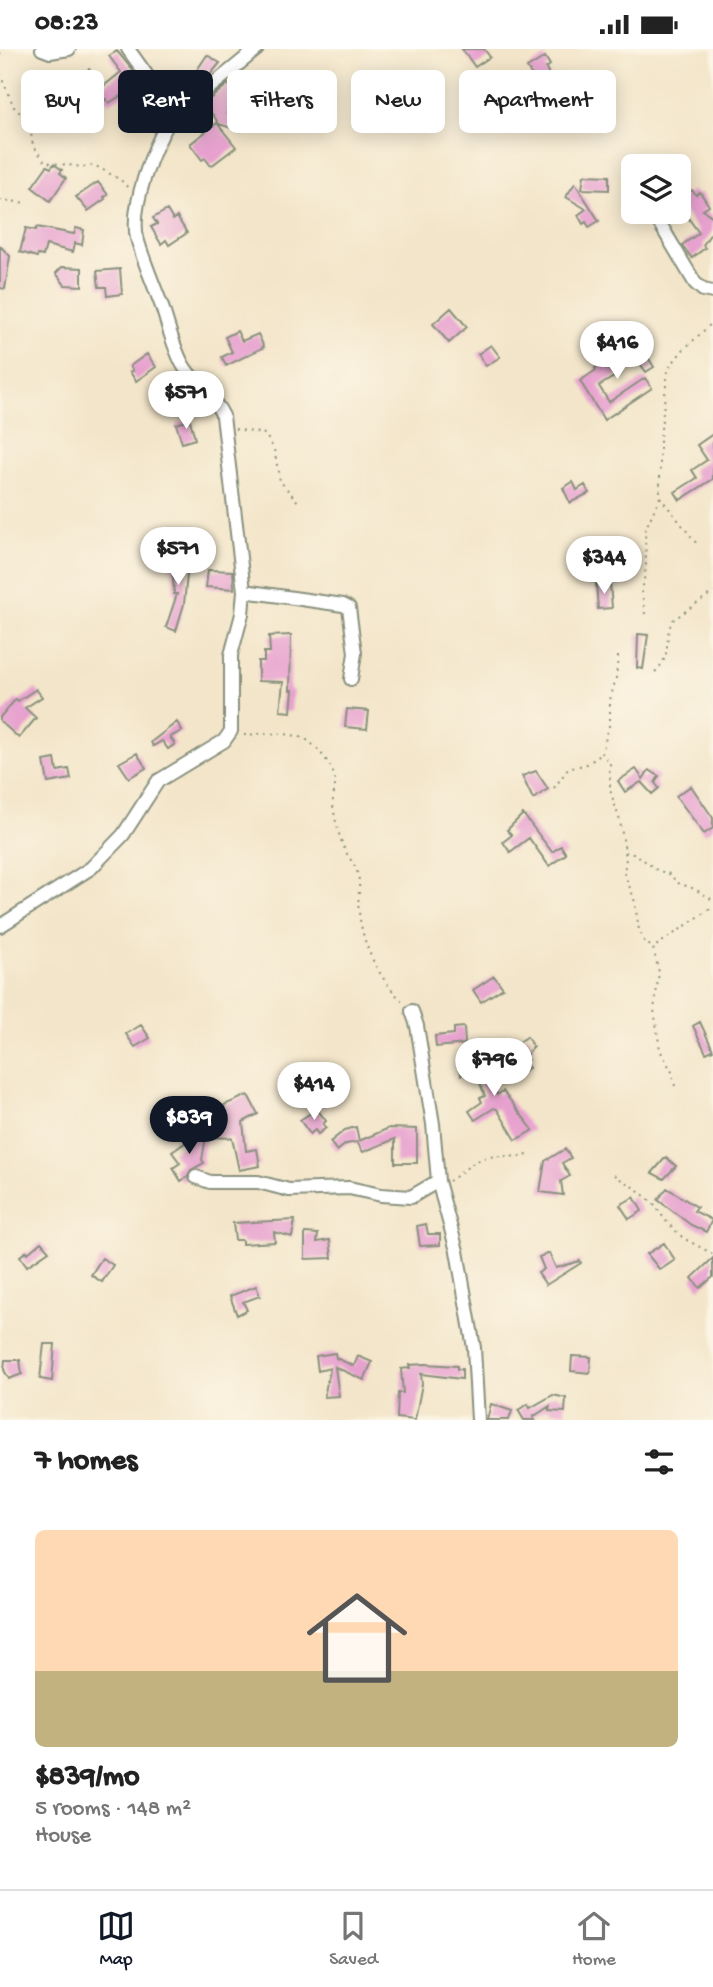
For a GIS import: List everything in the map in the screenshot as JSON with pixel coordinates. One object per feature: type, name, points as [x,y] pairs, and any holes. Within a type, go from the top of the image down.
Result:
[{"type":"street","points":[[42,49],[50,52],[69,49]]},
{"type":"street","points":[[128,49],[143,70]]},
{"type":"street","points":[[213,85],[257,49]]},
{"type":"street","points":[[0,926],[91,867],[122,835],[158,781],[229,737],[231,731],[231,655],[242,614],[244,591],[224,420],[219,406],[184,367],[137,236],[135,220],[138,200],[162,133]]},
{"type":"street","points":[[660,224],[695,283],[703,290],[713,292]]},
{"type":"street","points":[[244,591],[349,608],[355,645],[351,680]]},
{"type":"street","points":[[412,1011],[417,1026],[433,1124],[439,1184],[457,1251],[472,1333],[478,1420]]},
{"type":"street","points":[[196,1177],[210,1182],[258,1182],[289,1190],[349,1188],[381,1195],[411,1197],[439,1184]]},
{"type":"path","points":[[0,55],[2,49]]},
{"type":"path","points":[[0,74],[14,107],[29,122],[33,145],[45,162],[101,167],[121,180],[138,200]]},
{"type":"path","points":[[0,200],[27,203]]},
{"type":"path","points":[[645,614],[642,592],[646,567],[645,530],[660,496],[660,437],[668,369],[713,322]]},
{"type":"path","points":[[224,420],[234,429],[265,434],[274,449],[280,481],[299,503]]},
{"type":"path","points":[[660,496],[697,544]]},
{"type":"path","points":[[655,672],[665,661],[673,620],[713,592]]},
{"type":"path","points":[[554,788],[568,769],[587,764],[602,753],[610,722],[610,700],[618,656]]},
{"type":"path","points":[[229,737],[252,735],[302,738],[311,743],[329,764],[335,779],[332,801],[340,839],[346,854],[356,866],[359,879],[359,914],[365,939],[376,970],[412,1011]]},
{"type":"path","points":[[602,753],[610,763],[610,790],[620,821],[625,852],[624,873],[634,898],[639,930],[644,941],[653,948]]},
{"type":"path","points":[[625,852],[637,855],[658,871],[668,873],[678,883],[713,900]]},
{"type":"path","points":[[653,948],[713,907]]},
{"type":"path","points":[[653,948],[652,952],[659,965],[653,1010],[660,1049],[672,1072],[674,1086]]},
{"type":"path","points":[[439,1184],[479,1159],[528,1155]]},
{"type":"path","points":[[614,1175],[655,1205],[683,1238],[713,1254]]},
{"type":"building","points":[[462,49],[484,49],[490,57],[475,67]]},
{"type":"building","points":[[117,51],[133,70],[120,70],[109,56]]},
{"type":"building","points":[[207,55],[220,63],[213,72],[197,70]]},
{"type":"building","points":[[545,57],[550,65],[547,70],[527,68]]},
{"type":"building","points":[[118,74],[118,97],[109,103],[106,99],[104,100],[105,85]]},
{"type":"building","points":[[227,85],[227,127],[219,124],[213,115],[213,96]]},
{"type":"building","points":[[217,123],[236,147],[211,166],[205,158],[202,160],[190,144],[204,133],[213,133],[213,126]]},
{"type":"building","points":[[54,164],[62,170],[60,173],[66,178],[50,201],[32,187],[47,166],[51,168]]},
{"type":"building","points":[[584,175],[609,176],[609,190],[582,189]]},
{"type":"building","points":[[98,182],[108,195],[88,211],[76,197]]},
{"type":"building","points":[[575,183],[599,221],[589,227],[586,222],[583,224],[578,215],[586,209],[566,197]]},
{"type":"building","points":[[691,191],[696,195],[700,192],[709,206],[703,210],[713,217],[713,230],[703,245],[705,248],[692,258],[682,245],[699,233],[691,222]]},
{"type":"building","points":[[167,210],[173,220],[177,217],[187,233],[169,245],[166,240],[161,244],[151,227],[157,224],[153,218]]},
{"type":"building","points":[[37,227],[74,234],[76,228],[84,230],[82,245],[75,243],[73,252],[46,245],[43,256],[37,257],[20,252],[26,228],[36,230]]},
{"type":"building","points":[[0,246],[10,256],[5,289],[0,288]]},
{"type":"building","points":[[62,267],[82,268],[82,286],[65,285],[56,273]]},
{"type":"building","points":[[120,269],[122,294],[107,296],[106,287],[99,287],[97,271]]},
{"type":"building","points":[[451,308],[467,327],[449,343],[433,324]]},
{"type":"building","points":[[237,331],[242,341],[258,334],[264,347],[226,366],[222,357],[232,352],[225,337]]},
{"type":"building","points":[[638,342],[654,367],[646,372],[636,358],[620,368],[622,372],[599,386],[609,402],[645,378],[652,388],[604,420],[580,381],[596,370],[595,368]]},
{"type":"building","points":[[491,345],[500,357],[486,366],[478,354]]},
{"type":"building","points":[[147,354],[156,367],[136,381],[130,372],[133,371],[130,366]]},
{"type":"building","points":[[190,420],[195,439],[182,443],[176,424]]},
{"type":"building","points":[[713,434],[713,479],[680,500],[675,492],[697,478],[692,470],[707,460],[697,445]]},
{"type":"building","points":[[573,482],[577,490],[585,485],[589,493],[570,503],[563,488]]},
{"type":"building","points":[[180,549],[184,565],[188,565],[184,604],[176,631],[166,627],[177,594],[174,594],[172,562],[167,552]]},
{"type":"building","points":[[208,570],[233,571],[234,589],[206,587]]},
{"type":"building","points":[[610,583],[612,608],[598,609],[596,584]]},
{"type":"building","points":[[638,634],[648,635],[643,669],[637,668]]},
{"type":"building","points":[[291,635],[291,712],[280,711],[283,682],[258,681],[258,661],[264,661],[264,652],[270,652],[269,636]]},
{"type":"building","points":[[36,689],[42,697],[25,708],[36,718],[19,738],[0,721],[0,717],[16,699],[18,701]]},
{"type":"building","points":[[347,709],[369,711],[367,729],[345,727]]},
{"type":"building","points":[[177,722],[182,731],[170,737],[175,744],[168,749],[162,741],[153,746],[151,742]]},
{"type":"building","points":[[137,753],[146,768],[129,778],[119,763]]},
{"type":"building","points":[[55,759],[57,771],[69,769],[71,779],[48,783],[44,761]]},
{"type":"building","points":[[636,769],[643,779],[649,770],[659,776],[655,783],[659,788],[652,794],[641,782],[625,792],[618,781]]},
{"type":"building","points":[[536,771],[548,789],[533,799],[522,776]]},
{"type":"building","points":[[691,786],[713,818],[713,828],[704,834],[676,796]]},
{"type":"building","points":[[523,814],[552,852],[561,846],[566,854],[549,866],[529,838],[510,852],[503,842],[512,835],[507,830]]},
{"type":"building","points":[[494,976],[503,988],[481,1002],[473,990]]},
{"type":"building","points":[[700,1022],[713,1050],[706,1053],[693,1026]]},
{"type":"building","points":[[141,1025],[150,1038],[135,1047],[126,1034]]},
{"type":"building","points":[[464,1027],[465,1044],[436,1047],[435,1036],[454,1034],[454,1028]]},
{"type":"building","points":[[527,1037],[533,1047],[525,1056],[529,1068],[521,1073],[507,1056],[518,1049],[515,1045]]},
{"type":"building","points":[[482,1053],[497,1095],[503,1091],[533,1130],[516,1140],[497,1109],[494,1108],[475,1120],[469,1111],[482,1102],[480,1098],[485,1096],[476,1073],[461,1075],[460,1060]]},
{"type":"building","points":[[248,1095],[258,1114],[243,1122],[246,1151],[257,1149],[260,1166],[239,1170],[232,1138],[209,1137],[206,1111],[225,1109],[224,1105]]},
{"type":"building","points":[[317,1109],[326,1121],[323,1124],[326,1128],[318,1134],[315,1130],[310,1134],[300,1120]]},
{"type":"building","points":[[356,1127],[359,1141],[389,1128],[417,1129],[417,1163],[395,1163],[395,1139],[363,1152],[357,1142],[346,1144],[337,1151],[330,1142],[345,1130]]},
{"type":"building","points":[[185,1136],[206,1136],[202,1160],[204,1163],[191,1170],[181,1181],[173,1168],[180,1163],[172,1152],[186,1142]]},
{"type":"building","points":[[565,1149],[571,1158],[562,1163],[570,1176],[561,1181],[563,1195],[540,1192],[545,1161]]},
{"type":"building","points":[[666,1157],[676,1166],[664,1179],[652,1173]]},
{"type":"building","points":[[667,1188],[697,1207],[694,1211],[712,1220],[706,1232],[691,1225],[658,1200]]},
{"type":"building","points":[[634,1197],[642,1211],[629,1219],[620,1205]]},
{"type":"building","points":[[295,1220],[292,1237],[274,1232],[275,1242],[242,1244],[242,1240],[235,1240],[233,1223]]},
{"type":"building","points":[[426,1224],[428,1234],[440,1234],[440,1245],[420,1246],[417,1226]]},
{"type":"building","points":[[305,1233],[318,1234],[317,1242],[330,1240],[332,1258],[305,1259]]},
{"type":"building","points":[[41,1242],[49,1251],[27,1266],[20,1256]]},
{"type":"building","points":[[664,1243],[675,1260],[660,1270],[647,1254]]},
{"type":"building","points":[[549,1253],[556,1268],[580,1261],[581,1263],[546,1285],[538,1273],[544,1269],[539,1257]]},
{"type":"building","points":[[102,1258],[113,1265],[102,1282],[91,1275]]},
{"type":"building","points":[[713,1258],[713,1277],[700,1288],[692,1278]]},
{"type":"building","points":[[256,1286],[260,1296],[243,1302],[247,1310],[237,1315],[230,1296]]},
{"type":"building","points":[[44,1344],[55,1344],[52,1381],[40,1379]]},
{"type":"building","points":[[335,1353],[336,1358],[354,1366],[358,1356],[372,1362],[364,1380],[335,1367],[339,1396],[324,1397],[330,1368],[318,1371],[316,1356]]},
{"type":"building","points":[[572,1356],[591,1357],[590,1373],[571,1371]]},
{"type":"building","points":[[5,1360],[20,1360],[22,1374],[9,1379],[4,1370]]},
{"type":"building","points":[[409,1365],[457,1366],[457,1369],[462,1369],[462,1379],[421,1374],[422,1384],[415,1420],[397,1418],[398,1393],[403,1393],[401,1369],[410,1368]]},
{"type":"building","points":[[553,1395],[566,1398],[565,1412],[549,1411],[550,1406],[533,1417],[535,1420],[524,1420],[518,1410],[528,1404],[530,1408]]},
{"type":"building","points":[[491,1404],[512,1411],[509,1420],[487,1420]]}]
